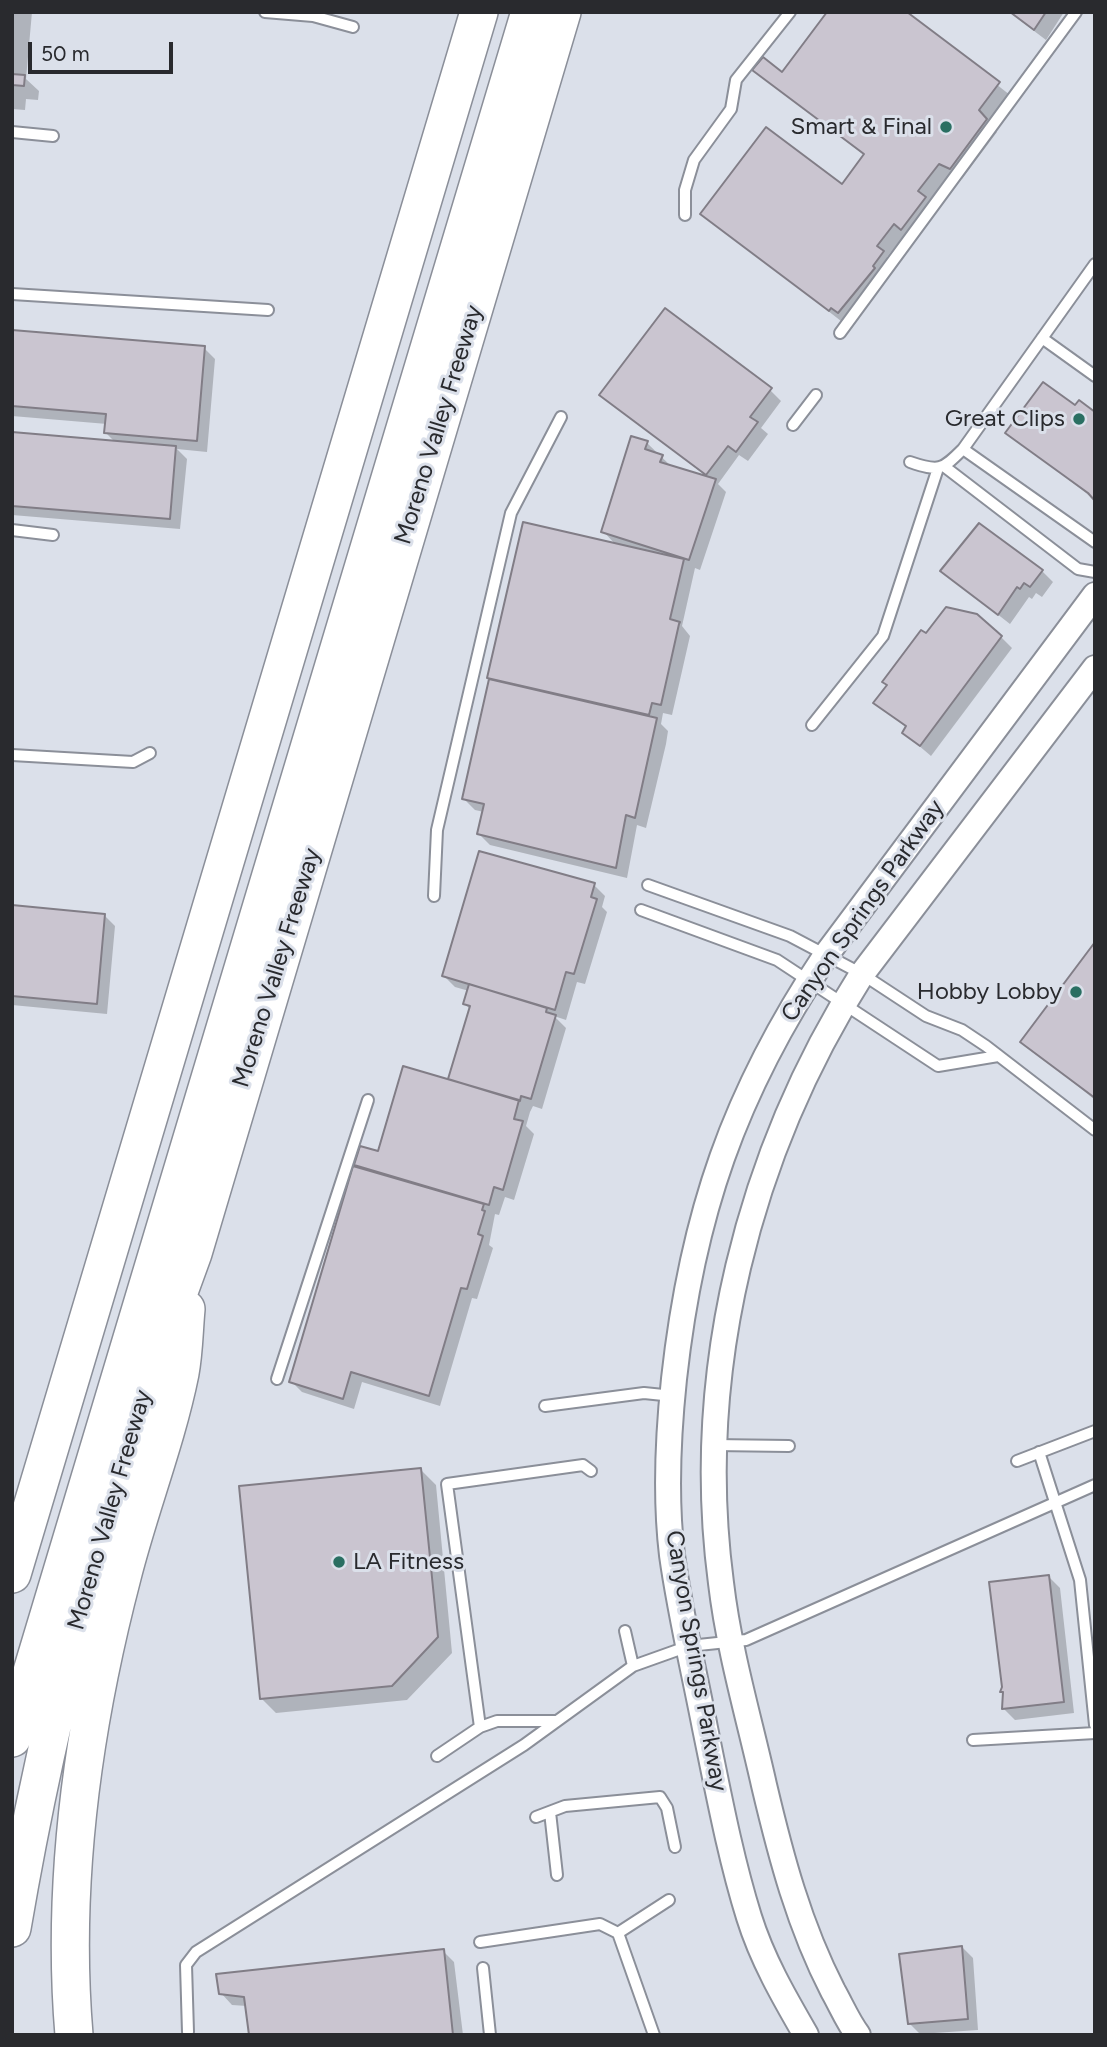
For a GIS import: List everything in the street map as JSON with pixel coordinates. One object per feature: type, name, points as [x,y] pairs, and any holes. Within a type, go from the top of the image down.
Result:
[{"type":"highway","points":[[12,1574],[479,12]]},
{"type":"highway","points":[[12,1738],[530,12]]},
{"type":"highway","name":"Moreno Valley Freeway","points":[[12,1928],[46,1752],[93,1563],[152,1365],[192,1252],[562,12]]},
{"type":"highway","points":[[74,2035],[71,1912],[86,1742],[98,1675],[122,1576],[180,1372],[192,1252]]},
{"type":"street","name":"Canyon Springs Parkway","points":[[806,2035],[779,1988],[749,1918],[719,1795],[672,1553],[668,1461],[683,1301],[705,1204],[737,1111],[789,1010],[826,955],[1095,595]]},
{"type":"street","name":"Canyon Springs Parkway","points":[[856,2033],[809,1944],[785,1870],[731,1641],[720,1582],[714,1445],[721,1353],[750,1214],[768,1160],[844,1004],[862,974],[1095,668]]},
{"type":"lane","points":[[265,12],[313,16],[353,27]]},
{"type":"lane","points":[[685,215],[685,190],[694,160],[731,109],[736,79],[790,12]]},
{"type":"lane","points":[[840,333],[1076,12]]},
{"type":"lane","points":[[12,132],[53,136]]},
{"type":"lane","points":[[910,462],[931,470],[942,467],[963,449],[1095,264]]},
{"type":"lane","points":[[12,294],[268,310]]},
{"type":"lane","points":[[1042,338],[1095,376]]},
{"type":"lane","points":[[793,425],[816,395]]},
{"type":"lane","points":[[434,896],[437,830],[511,513],[561,417]]},
{"type":"lane","points":[[963,449],[1095,542]]},
{"type":"lane","points":[[942,467],[1078,569],[1095,572]]},
{"type":"lane","points":[[812,725],[883,636],[942,467]]},
{"type":"lane","points":[[12,530],[52,535]]},
{"type":"lane","points":[[12,755],[133,762],[150,753]]},
{"type":"lane","points":[[648,885],[790,936],[862,974],[926,1016],[962,1030],[1095,1130]]},
{"type":"lane","points":[[641,910],[777,960],[937,1066],[998,1056]]},
{"type":"lane","points":[[277,1379],[368,1100]]},
{"type":"lane","points":[[545,1406],[644,1393],[673,1396]]},
{"type":"lane","points":[[1017,1461],[1095,1431]]},
{"type":"lane","points":[[714,1445],[789,1446]]},
{"type":"lane","points":[[1039,1452],[1053,1503],[1080,1580],[1091,1649],[1095,1725]]},
{"type":"lane","points":[[480,1727],[447,1484],[583,1465],[591,1471]]},
{"type":"lane","points":[[188,2032],[186,1965],[196,1952],[557,1721],[633,1666],[689,1646],[746,1640],[1095,1485]]},
{"type":"lane","points":[[625,1631],[633,1666]]},
{"type":"lane","points":[[437,1756],[480,1727],[497,1721],[557,1721]]},
{"type":"lane","points":[[974,1740],[1095,1733]]},
{"type":"lane","points":[[536,1817],[565,1806],[660,1797],[667,1808],[675,1847]]},
{"type":"lane","points":[[550,1812],[557,1875]]},
{"type":"lane","points":[[618,1933],[669,1900]]},
{"type":"lane","points":[[480,1942],[600,1924],[618,1933],[654,2035]]},
{"type":"lane","points":[[483,1968],[490,2035]]},
{"type":"building","points":[[827,12],[907,12],[1000,82],[979,110],[987,119],[950,169],[939,164],[918,191],[926,197],[901,230],[894,224],[877,246],[884,251],[873,266],[875,268],[838,313],[831,308],[829,311],[700,214],[766,127],[842,184],[864,154],[752,70],[763,57],[782,72]]},
{"type":"building","points":[[1010,12],[1046,12],[1034,30]]},
{"type":"building","points":[[12,74],[25,75],[24,86],[12,85]]},
{"type":"building","points":[[665,308],[772,388],[750,417],[758,422],[736,452],[728,446],[706,475],[599,395]]},
{"type":"building","points":[[12,330],[205,346],[197,441],[104,433],[106,414],[12,406]]},
{"type":"building","points":[[1043,382],[1075,405],[1079,400],[1095,412],[1095,501],[1088,493],[1005,433]]},
{"type":"building","points":[[12,432],[176,446],[170,519],[12,506]]},
{"type":"building","points":[[631,436],[648,441],[645,449],[663,455],[660,462],[716,479],[689,560],[601,532]]},
{"type":"building","points":[[523,522],[684,559],[670,619],[680,622],[661,705],[652,703],[649,715],[487,678]]},
{"type":"building","points":[[979,523],[1043,570],[1030,587],[1024,583],[1020,589],[1017,587],[998,615],[940,571]]},
{"type":"building","points":[[946,607],[977,614],[1002,636],[920,746],[902,733],[906,726],[873,703],[887,685],[882,682],[921,630],[926,633]]},
{"type":"building","points":[[489,679],[657,718],[635,818],[626,815],[616,868],[477,834],[484,804],[462,799]]},
{"type":"building","points":[[479,851],[595,883],[591,897],[597,899],[574,974],[566,972],[555,1010],[442,976]]},
{"type":"building","points":[[12,905],[105,914],[97,1004],[12,996]]},
{"type":"building","name":"Hobby Lobby","points":[[1095,942],[1095,1098],[1020,1042]]},
{"type":"building","points":[[469,984],[547,1008],[546,1012],[556,1015],[531,1099],[521,1096],[520,1101],[448,1079],[470,1006],[463,1004]]},
{"type":"building","points":[[403,1066],[519,1100],[514,1119],[523,1121],[503,1190],[494,1187],[489,1205],[354,1165],[360,1146],[378,1151]]},
{"type":"building","points":[[353,1166],[484,1204],[482,1210],[485,1211],[478,1234],[483,1236],[467,1289],[461,1288],[429,1396],[351,1372],[343,1399],[289,1382]]},
{"type":"building","name":"LA Fitness","points":[[421,1468],[438,1637],[392,1686],[260,1699],[239,1486]]},
{"type":"building","points":[[1049,1575],[1064,1702],[1002,1709],[1003,1692],[1000,1692],[1002,1687],[989,1582]]},
{"type":"building","points":[[962,1946],[968,2019],[908,2024],[899,1954]]},
{"type":"building","points":[[444,1949],[453,2035],[249,2035],[244,1997],[219,1994],[216,1974]]},
{"type":"place","name":"Smart & Final","points":[[946,127]]},
{"type":"place","name":"Great Clips","points":[[1079,419]]},
{"type":"place","name":"Hobby Lobby","points":[[1076,992]]},
{"type":"place","name":"LA Fitness","points":[[339,1562]]}]
